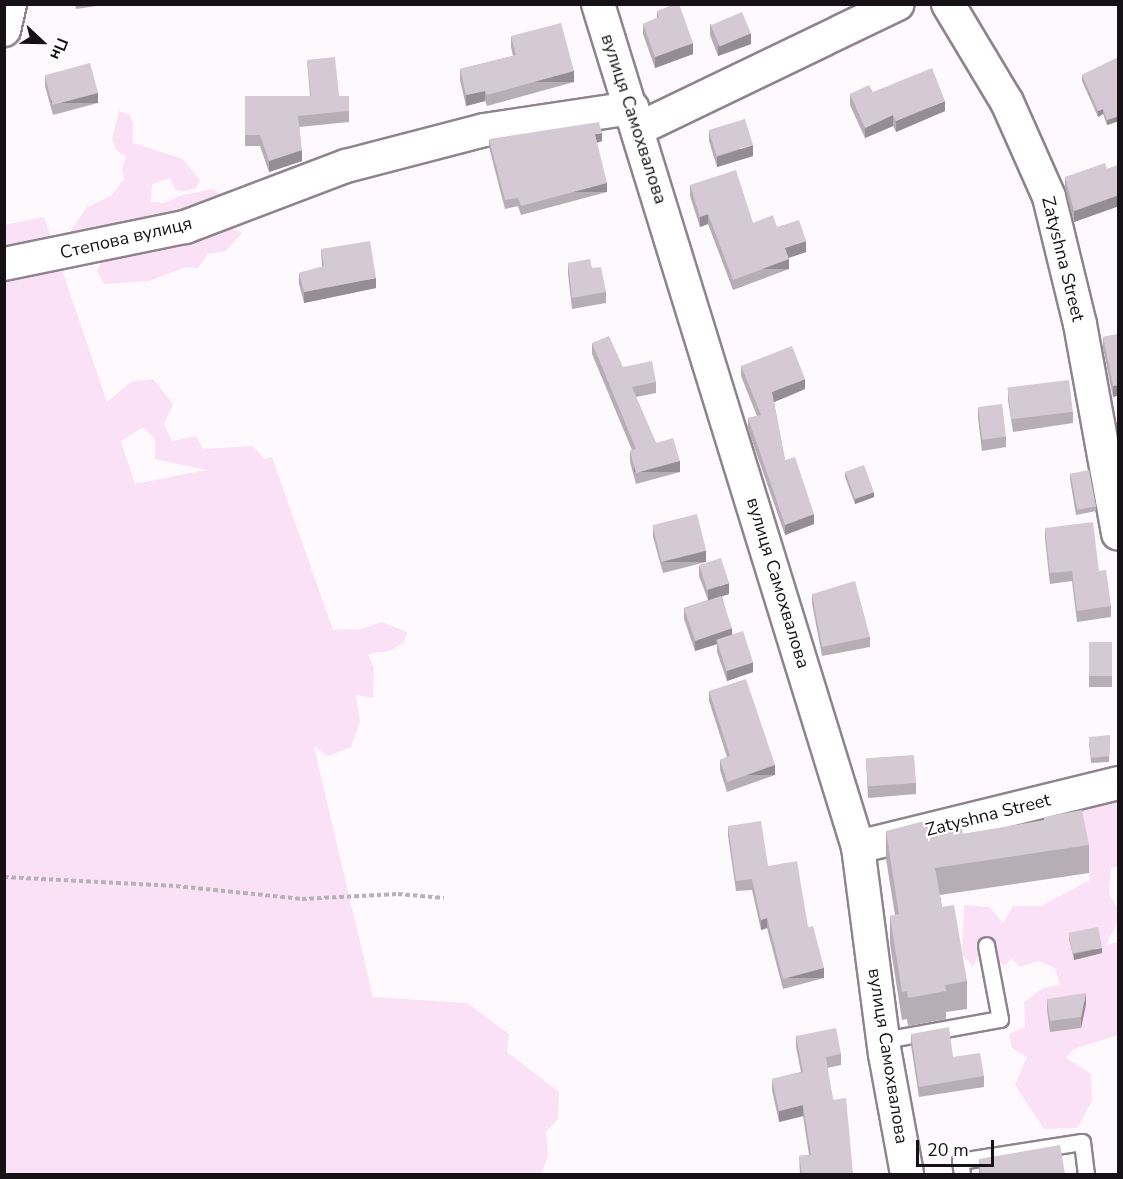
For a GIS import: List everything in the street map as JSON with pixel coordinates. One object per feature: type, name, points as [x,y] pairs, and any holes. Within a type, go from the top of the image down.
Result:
[{"type":"street","points":[[4,30],[10,4]]},
{"type":"street","name":"вулиця Самохвалова","points":[[598,4],[858,847],[884,1040],[907,1174]]},
{"type":"street","name":"Степова вулиця","points":[[4,264],[185,227],[346,166],[484,130],[635,119],[898,4]]},
{"type":"street","name":"Zatyshna Street","points":[[948,4],[1007,102],[1049,197],[1080,324],[1119,534]]},
{"type":"street","name":"Zatyshna Street","points":[[858,847],[1119,783]]},
{"type":"lane","points":[[884,1040],[1000,1019],[986,945]]},
{"type":"lane","points":[[962,1174],[960,1161],[1082,1142],[1086,1174]]},
{"type":"path","points":[[4,877],[176,886],[302,899],[398,894],[444,898]]},
{"type":"shaded area","points":[[119,111],[130,115],[133,123],[133,143],[183,159],[200,181],[195,189],[184,191],[175,190],[170,178],[152,184],[151,202],[165,203],[179,196],[213,189],[222,195],[227,207],[157,245],[161,249],[190,236],[200,240],[221,223],[242,233],[226,251],[208,254],[198,268],[186,267],[149,281],[104,284],[97,271],[103,259],[66,238],[87,207],[111,196],[124,179],[122,168],[126,157],[116,150],[112,139]]},
{"type":"shaded area","points":[[44,217],[107,402],[131,382],[153,379],[173,404],[164,424],[172,441],[196,436],[203,449],[253,446],[264,459],[272,457],[333,630],[361,629],[382,622],[407,632],[404,642],[390,651],[368,654],[374,669],[373,698],[356,695],[360,721],[351,747],[328,756],[314,747],[373,997],[467,1003],[509,1034],[507,1052],[559,1092],[558,1119],[546,1132],[548,1156],[541,1174],[5,1174],[4,225]],"holes":[[[143,427],[155,439],[155,459],[206,470],[135,484],[121,441]]]},
{"type":"shaded area","points":[[1118,787],[1118,867],[1111,868],[1109,893],[1118,909],[1118,921],[1106,945],[1118,942],[1118,1035],[1074,1049],[1066,1058],[1091,1074],[1092,1101],[1077,1128],[1044,1129],[1015,1085],[1027,1057],[1012,1048],[1009,1034],[1025,1027],[1024,1002],[1043,988],[1060,985],[1055,968],[1039,961],[1020,967],[1012,959],[1004,966],[990,952],[979,955],[973,966],[962,954],[964,905],[989,907],[1003,923],[1013,906],[1041,906],[1090,880],[1082,838],[1044,835],[1019,811],[959,822]]},
{"type":"building","points":[[679,4],[693,43],[655,57],[643,24],[659,17],[657,11]]},
{"type":"building","points":[[742,12],[751,33],[720,46],[711,25]]},
{"type":"building","points":[[561,23],[574,71],[487,95],[485,91],[466,95],[460,69],[516,55],[511,36]]},
{"type":"building","points":[[335,57],[339,96],[349,96],[349,111],[298,116],[302,150],[269,161],[260,135],[245,135],[245,96],[311,96],[307,60]]},
{"type":"building","points":[[1119,57],[1119,116],[1107,120],[1103,109],[1098,111],[1082,75]]},
{"type":"building","points":[[90,63],[98,93],[53,105],[45,75]]},
{"type":"building","points":[[932,68],[945,101],[896,121],[893,115],[865,128],[850,94],[869,85],[873,92]]},
{"type":"building","points":[[745,119],[753,145],[717,156],[709,130]]},
{"type":"building","points":[[599,122],[602,133],[595,134],[607,183],[521,206],[518,198],[505,200],[489,139]]},
{"type":"building","points":[[1105,163],[1107,169],[1119,165],[1119,195],[1074,211],[1065,177]]},
{"type":"building","points":[[736,170],[753,223],[773,215],[777,227],[799,220],[806,241],[785,248],[789,259],[733,280],[708,214],[700,217],[690,185]]},
{"type":"building","points":[[370,241],[376,278],[304,292],[299,273],[324,266],[321,249]]},
{"type":"building","points":[[590,259],[592,268],[601,267],[606,292],[572,298],[568,263]]},
{"type":"building","points":[[1119,334],[1119,385],[1113,386],[1103,337]]},
{"type":"building","points":[[609,336],[623,367],[652,361],[656,382],[632,387],[656,443],[673,438],[680,461],[636,473],[630,451],[636,449],[592,343]]},
{"type":"building","points":[[792,346],[805,379],[772,392],[785,460],[795,457],[814,514],[785,525],[748,418],[761,415],[741,366]]},
{"type":"building","points":[[1069,380],[1073,412],[1011,419],[1007,388]]},
{"type":"building","points":[[1002,404],[1006,437],[982,440],[978,407]]},
{"type":"building","points":[[864,465],[874,492],[855,499],[845,472]]},
{"type":"building","points":[[1089,470],[1096,506],[1077,510],[1070,474]]},
{"type":"building","points":[[697,514],[706,551],[662,562],[652,525]]},
{"type":"building","points":[[1093,522],[1099,571],[1106,570],[1111,606],[1077,611],[1072,571],[1050,573],[1045,528]]},
{"type":"building","points":[[721,558],[729,583],[707,590],[699,565]]},
{"type":"building","points":[[855,581],[870,637],[822,647],[812,594]]},
{"type":"building","points":[[721,596],[732,628],[695,641],[684,609]]},
{"type":"building","points":[[743,631],[753,662],[727,671],[716,640]]},
{"type":"building","points":[[1089,642],[1112,642],[1112,676],[1089,676]]},
{"type":"building","points":[[746,679],[775,765],[727,782],[720,760],[730,756],[709,691]]},
{"type":"building","points":[[1110,735],[1109,756],[1091,758],[1089,737]]},
{"type":"building","points":[[914,755],[916,783],[868,786],[866,758]]},
{"type":"building","points":[[1082,810],[1089,845],[935,868],[942,907],[954,905],[967,981],[945,985],[946,991],[908,998],[907,991],[902,992],[890,916],[899,914],[886,831],[928,820],[930,832],[962,827],[963,834],[1044,820],[1044,817]]},
{"type":"building","points":[[761,821],[768,866],[797,861],[808,927],[813,926],[824,968],[783,979],[767,918],[761,920],[752,879],[736,881],[728,826]]},
{"type":"building","points":[[1098,927],[1102,948],[1073,953],[1069,933]]},
{"type":"building","points":[[1086,993],[1081,1017],[1050,1021],[1047,999]]},
{"type":"building","points":[[949,1027],[953,1057],[980,1053],[984,1076],[919,1087],[911,1034]]},
{"type":"building","points":[[836,1028],[841,1054],[826,1057],[833,1100],[846,1098],[853,1174],[802,1174],[799,1156],[811,1155],[803,1105],[779,1111],[772,1079],[803,1072],[796,1036]]},
{"type":"building","points":[[1060,1145],[1065,1174],[981,1174],[979,1159]]}]
